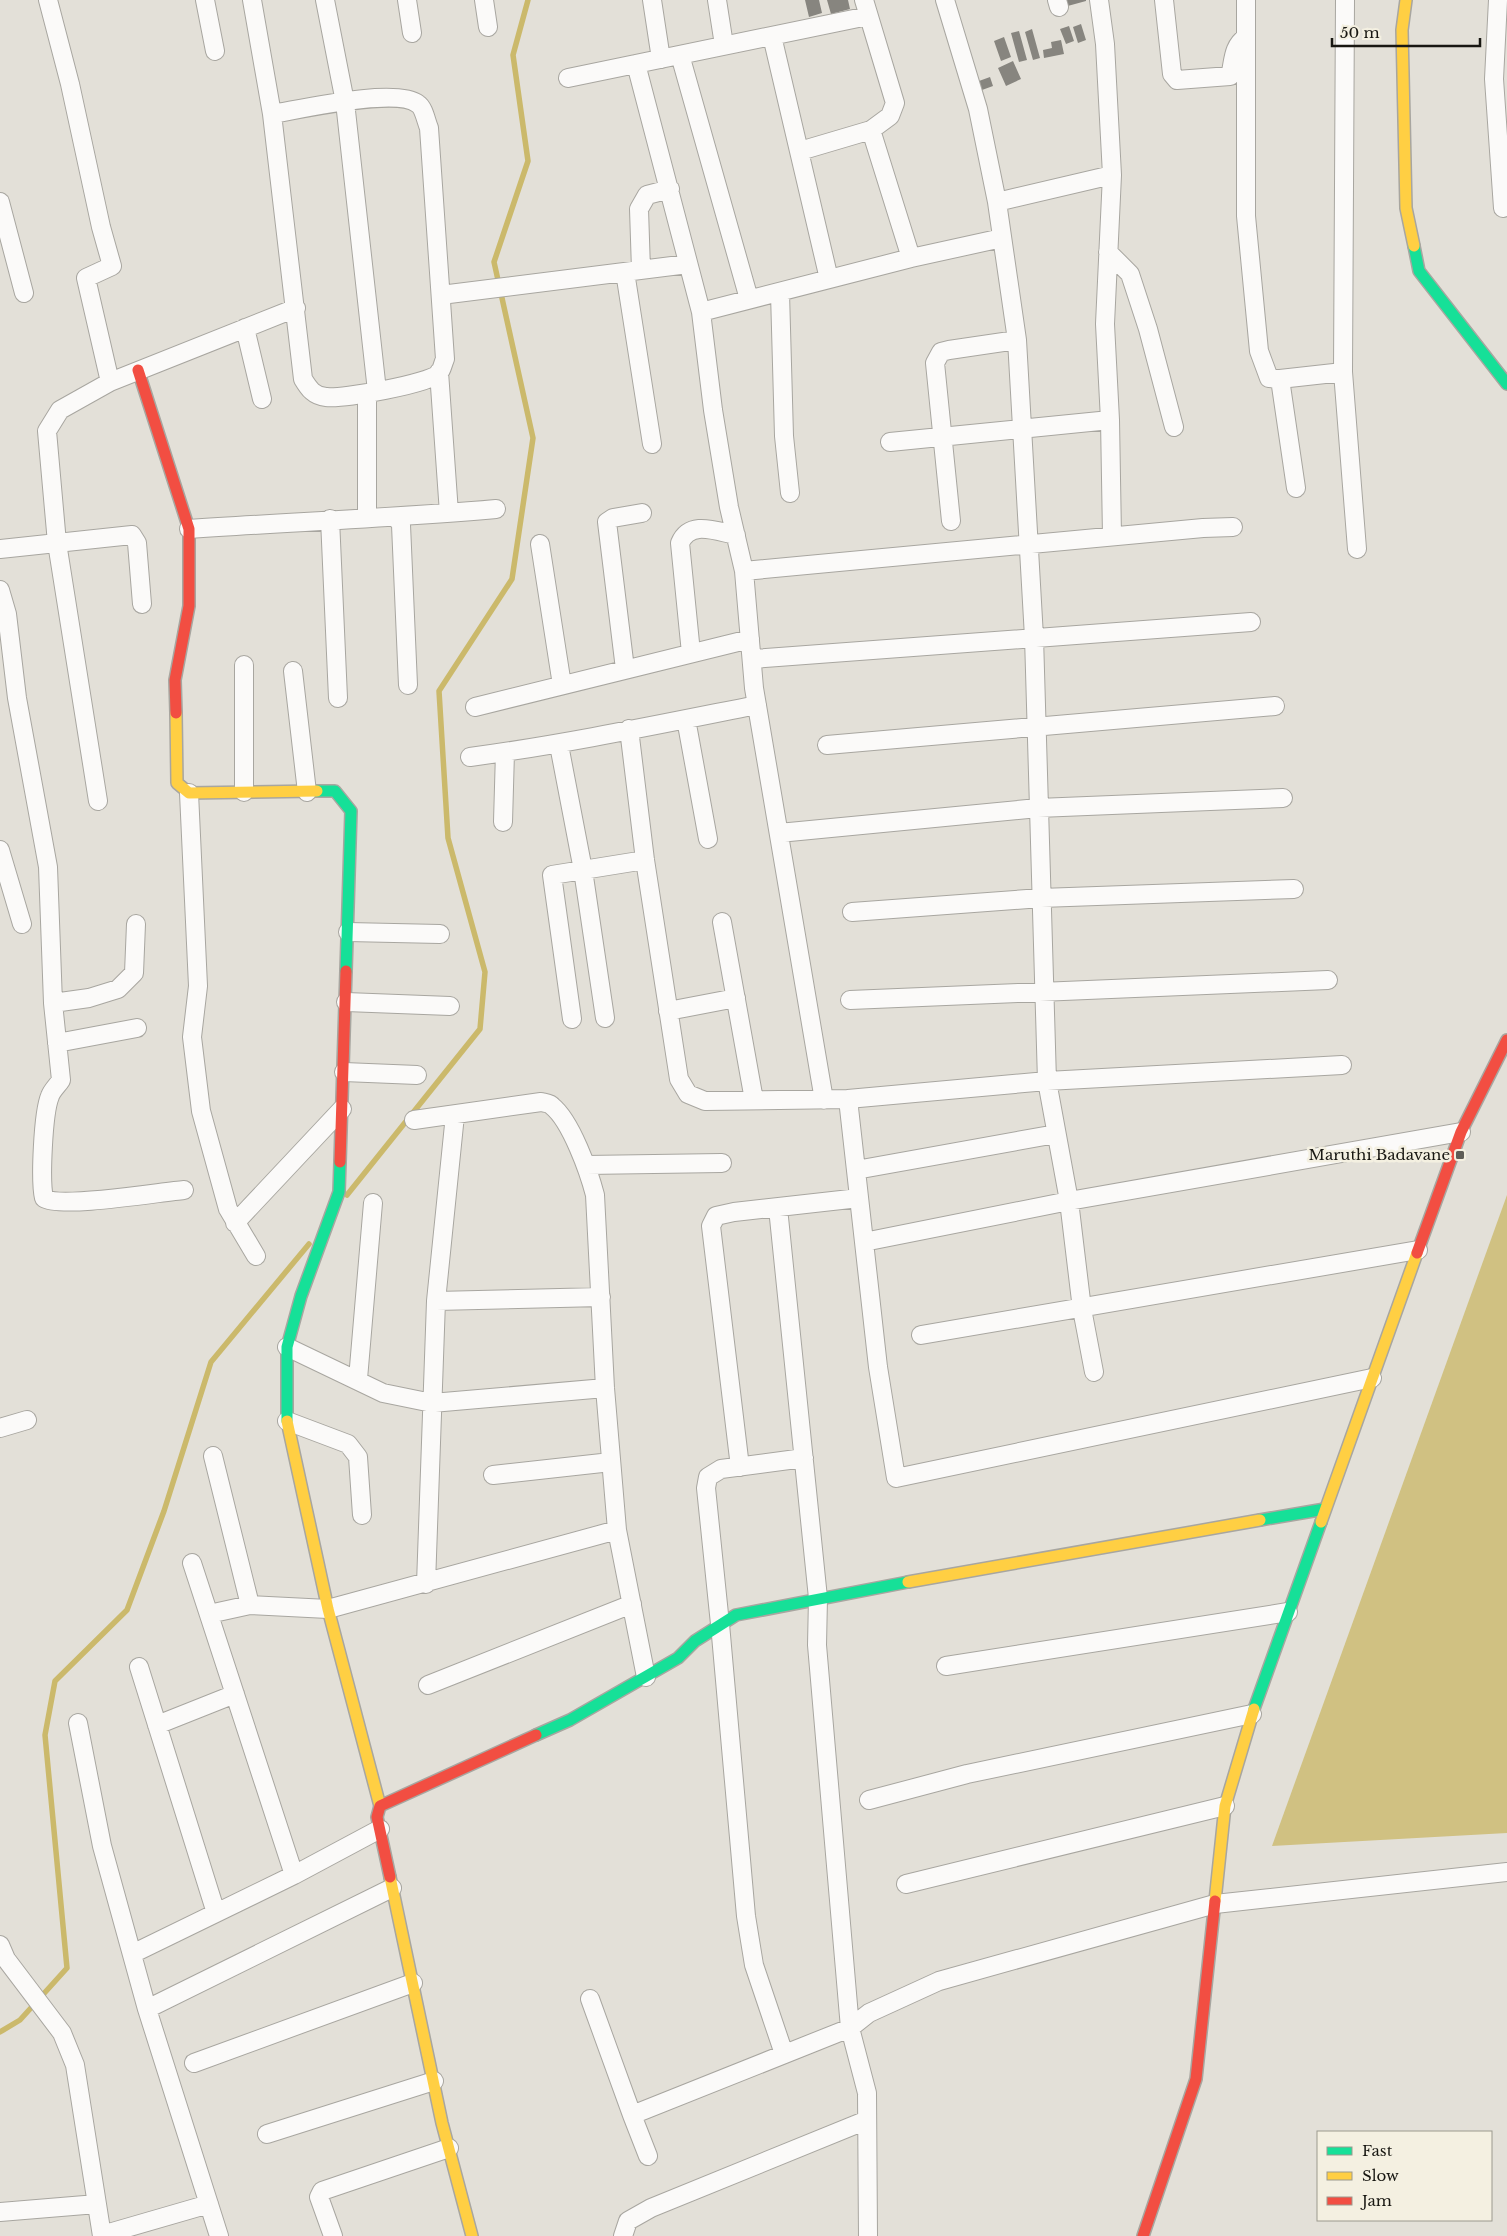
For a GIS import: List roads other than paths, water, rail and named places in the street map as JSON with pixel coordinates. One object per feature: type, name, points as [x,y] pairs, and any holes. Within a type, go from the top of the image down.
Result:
[{"type":"street","points":[[48,0],[70,84],[101,227],[112,266],[86,278],[110,382]]},
{"type":"street","points":[[205,0],[215,52]]},
{"type":"street","points":[[252,0],[272,114],[303,379],[312,392],[326,398],[372,392],[429,380],[439,372]]},
{"type":"street","points":[[325,0],[345,102],[372,392],[368,517]]},
{"type":"street","points":[[407,0],[412,33]]},
{"type":"street","points":[[484,0],[488,26]]},
{"type":"street","points":[[652,0],[661,58]]},
{"type":"street","points":[[717,0],[724,46]]},
{"type":"street","points":[[945,0],[978,109],[997,202],[1017,340],[1034,637],[1047,1081],[1069,1200],[1082,1308],[1094,1372]]},
{"type":"street","points":[[1099,0],[1105,44],[1112,175],[1105,324],[1110,420],[1112,536]]},
{"type":"street","points":[[1164,0],[1172,74],[1176,80],[1230,76],[1239,42],[1246,36]]},
{"type":"street","points":[[1246,0],[1246,216],[1259,352],[1269,378],[1280,379],[1343,372]]},
{"type":"street","points":[[1345,0],[1343,372],[1357,549]]},
{"type":"street","points":[[1406,0],[1402,30],[1406,208],[1419,271],[1507,384]]},
{"type":"street","points":[[1498,0],[1494,79],[1503,208]]},
{"type":"street","points":[[568,78],[772,36],[866,8],[895,103],[890,116],[871,130],[800,151]]},
{"type":"street","points":[[772,36],[829,278]]},
{"type":"street","points":[[680,55],[749,299]]},
{"type":"street","points":[[636,64],[701,312],[713,410],[744,571],[757,705],[824,1100]]},
{"type":"street","points":[[272,114],[384,96],[409,98],[420,105],[429,128],[441,295],[445,358],[439,372],[449,513]]},
{"type":"street","points":[[871,130],[911,258]]},
{"type":"street","points":[[997,202],[1112,175]]},
{"type":"street","points":[[652,444],[633,271],[639,209],[647,195],[670,189]]},
{"type":"street","points":[[0,202],[24,293]]},
{"type":"street","points":[[701,312],[780,293],[829,278],[1002,238]]},
{"type":"street","points":[[1108,252],[1130,274],[1148,330],[1174,427]]},
{"type":"street","points":[[441,295],[688,264]]},
{"type":"street","points":[[780,293],[784,436],[790,494]]},
{"type":"street","points":[[98,802],[58,543],[47,431],[60,410],[110,382],[296,308]]},
{"type":"street","points":[[245,328],[262,400]]},
{"type":"street","points":[[951,521],[935,363],[941,352],[1017,340]]},
{"type":"street","points":[[138,370],[189,529],[189,606],[175,680],[174,714],[177,783],[189,793],[335,792],[351,811],[344,1072],[338,1192],[301,1296],[287,1347],[287,1421],[328,1609],[380,1806],[377,1817],[392,1888],[449,2148],[472,2236]]},
{"type":"street","points":[[1280,379],[1296,488]]},
{"type":"street","points":[[890,442],[1022,427],[1110,420]]},
{"type":"street","points":[[189,529],[330,519],[397,518],[496,508]]},
{"type":"street","points":[[624,669],[607,522],[613,518],[642,513]]},
{"type":"street","points":[[397,518],[400,525],[408,685]]},
{"type":"street","points":[[330,519],[338,698]]},
{"type":"street","points":[[744,571],[1112,536],[1232,527]]},
{"type":"street","points":[[690,653],[680,543],[684,534],[695,528],[736,535]]},
{"type":"street","points":[[0,549],[132,535],[137,543],[142,604]]},
{"type":"street","points":[[540,544],[562,685]]},
{"type":"street","points":[[0,590],[6,614],[17,698],[48,867],[53,1003],[61,1080],[50,1095],[47,1107],[42,1181],[44,1198],[50,1202],[81,1201],[184,1190]]},
{"type":"street","points":[[752,659],[1251,622]]},
{"type":"street","points":[[475,707],[750,639]]},
{"type":"street","points":[[244,666],[244,792]]},
{"type":"street","points":[[293,671],[307,792]]},
{"type":"street","points":[[470,757],[559,745],[629,729],[757,705]]},
{"type":"street","points":[[827,745],[1275,706]]},
{"type":"street","points":[[686,719],[708,839]]},
{"type":"street","points":[[629,729],[645,860],[668,1012],[679,1079],[688,1094],[705,1101],[848,1099],[1047,1081],[1342,1065]]},
{"type":"street","points":[[559,745],[582,870],[605,1018]]},
{"type":"street","points":[[503,822],[505,752]]},
{"type":"street","points":[[189,793],[198,986],[192,1037],[201,1111],[228,1209],[256,1256]]},
{"type":"street","points":[[779,833],[1038,808],[1283,798]]},
{"type":"street","points":[[0,850],[22,924]]},
{"type":"street","points":[[572,1019],[552,875],[645,860]]},
{"type":"street","points":[[852,912],[1041,898],[1294,889]]},
{"type":"street","points":[[722,922],[754,1100]]},
{"type":"street","points":[[53,1003],[89,998],[118,989],[134,973],[136,924]]},
{"type":"street","points":[[348,932],[440,934]]},
{"type":"street","points":[[850,1000],[1328,980]]},
{"type":"street","points":[[668,1012],[736,998]]},
{"type":"street","points":[[346,1002],[450,1006]]},
{"type":"street","points":[[57,1043],[137,1028]]},
{"type":"street","points":[[1143,2236],[1196,2080],[1225,1806],[1252,1714],[1461,1132],[1507,1040]]},
{"type":"street","points":[[344,1072],[417,1075]]},
{"type":"street","points":[[848,1099],[878,1366],[896,1478],[1372,1378]]},
{"type":"street","points":[[414,1120],[541,1102],[552,1105],[562,1119],[586,1165],[596,1195],[605,1388],[617,1530],[646,1677]]},
{"type":"street","points":[[235,1223],[342,1109]]},
{"type":"street","points":[[426,1584],[436,1301],[455,1115]]},
{"type":"street","points":[[864,1242],[1069,1200],[1461,1132]]},
{"type":"street","points":[[856,1170],[1056,1134]]},
{"type":"street","points":[[586,1165],[722,1162]]},
{"type":"street","points":[[740,1466],[711,1226],[716,1216],[734,1212],[859,1198]]},
{"type":"street","points":[[358,1379],[373,1203]]},
{"type":"street","points":[[778,1208],[818,1598],[817,1645],[850,2028],[867,2093],[868,2236]]},
{"type":"street","points":[[921,1335],[1418,1250]]},
{"type":"street","points":[[436,1301],[601,1297]]},
{"type":"street","points":[[287,1347],[358,1379],[383,1393],[432,1403],[605,1388]]},
{"type":"street","points":[[0,1428],[27,1420]]},
{"type":"street","points":[[287,1421],[348,1444],[358,1457],[362,1515]]},
{"type":"street","points":[[213,1456],[250,1606]]},
{"type":"street","points":[[784,2054],[754,1965],[746,1916],[706,1488],[708,1477],[722,1469],[804,1458]]},
{"type":"street","points":[[492,1475],[611,1462]]},
{"type":"street","points":[[380,1806],[570,1720],[678,1658],[695,1642],[736,1615],[818,1598],[1325,1509]]},
{"type":"street","points":[[209,1614],[250,1606],[328,1609],[426,1584],[617,1530]]},
{"type":"street","points":[[192,1563],[294,1875]]},
{"type":"street","points":[[428,1685],[632,1604]]},
{"type":"street","points":[[946,1666],[1288,1612]]},
{"type":"street","points":[[139,1667],[216,1913]]},
{"type":"street","points":[[157,1725],[235,1694]]},
{"type":"street","points":[[869,1800],[967,1774],[1252,1714]]},
{"type":"street","points":[[78,1723],[102,1846],[147,2009],[219,2236]]},
{"type":"street","points":[[906,1884],[1225,1806]]},
{"type":"street","points":[[132,1954],[294,1875],[380,1829]]},
{"type":"street","points":[[632,2114],[850,2028],[870,2013],[939,1981],[1215,1904],[1507,1872]]},
{"type":"street","points":[[147,2009],[392,1888]]},
{"type":"street","points":[[2,1954],[62,2033],[76,2065],[102,2236],[209,2204]]},
{"type":"street","points":[[194,2063],[413,1983]]},
{"type":"street","points":[[590,1999],[648,2156]]},
{"type":"street","points":[[267,2134],[434,2081]]},
{"type":"street","points":[[623,2236],[628,2221],[651,2208],[867,2120]]},
{"type":"street","points":[[332,2236],[319,2197],[322,2191],[449,2148]]},
{"type":"street","points":[[0,2212],[97,2204]]},
{"type":"waterway","points":[[347,1195],[480,1029],[485,972],[448,838],[439,691],[512,579],[533,438],[494,262],[528,161],[513,55],[528,0]]},
{"type":"waterway","points":[[0,2032],[20,2020],[67,1968],[45,1735],[55,1681],[127,1610],[164,1511],[211,1362],[309,1244]]},
{"type":"place","name":"Maruthi Badavane","points":[[1460,1155]]}]
